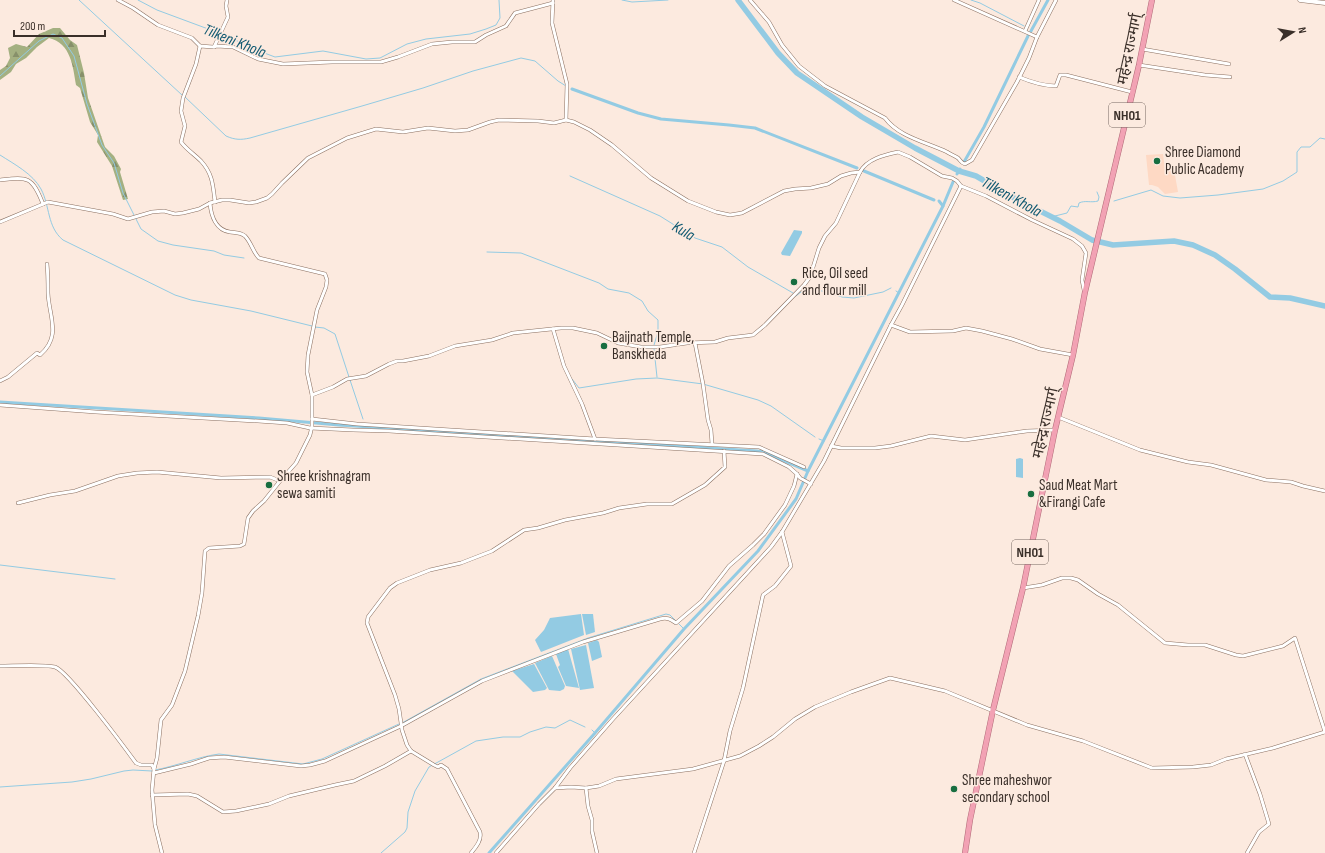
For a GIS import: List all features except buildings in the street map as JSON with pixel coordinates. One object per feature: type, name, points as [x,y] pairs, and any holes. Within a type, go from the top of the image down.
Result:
[{"type":"highway","name":"महेन्द्र राज्मार्ग्","points":[[965,853],[970,820],[993,710],[1023,588],[1085,292],[1139,65],[1152,0]]},
{"type":"street","points":[[118,0],[158,25],[192,38],[200,46],[213,48],[217,46],[233,47],[258,59],[283,64],[381,62],[432,44],[474,42],[506,26],[515,13],[553,2],[552,23],[567,86],[566,120]]},
{"type":"street","points":[[213,48],[228,16],[226,6],[227,0]]},
{"type":"street","points":[[750,0],[769,22],[782,45],[799,66],[825,86],[885,118],[889,124],[905,135],[946,152],[957,158],[962,164],[972,160],[1029,58],[1037,37],[1056,0]]},
{"type":"street","points":[[954,0],[1037,37]]},
{"type":"street","points":[[1026,31],[1039,0]]},
{"type":"street","points":[[1300,0],[1325,3]]},
{"type":"street","points":[[200,46],[196,64],[184,96],[181,111],[185,126],[181,142],[186,149],[201,161],[208,170],[213,180],[215,202]]},
{"type":"street","points":[[1142,49],[1229,64]]},
{"type":"street","points":[[1139,65],[1205,75],[1230,77]]},
{"type":"street","points":[[1019,77],[1036,83],[1056,86],[1060,75],[1066,75],[1132,92]]},
{"type":"street","points":[[0,222],[48,202],[113,214],[128,219],[152,212],[164,211],[175,214],[183,213],[199,209],[210,203],[230,200],[249,203],[267,198],[308,158],[347,138],[367,131],[376,130],[403,132],[428,128],[455,131],[468,130],[499,120],[554,123],[566,120],[574,122],[590,130],[612,145],[652,178],[688,201],[716,212],[730,215],[742,213],[784,191],[811,188],[828,184],[846,174],[860,172]]},
{"type":"street","points":[[312,395],[333,387],[347,379],[366,376],[397,361],[429,356],[454,346],[492,340],[513,333],[561,328],[584,330],[596,333],[618,343],[641,347],[660,347],[695,342],[715,342],[728,338],[753,335],[765,325],[804,285],[810,276],[824,236],[836,223],[863,166],[873,160],[898,152],[910,157],[942,176],[952,178],[961,186],[986,196],[1073,239],[1082,246],[1086,253],[1082,280],[1085,292]]},
{"type":"street","points":[[0,180],[19,178],[29,180],[37,188],[44,204]]},
{"type":"street","points":[[496,853],[555,788],[570,768],[771,547],[782,532],[831,446],[961,186]]},
{"type":"street","points":[[162,853],[155,825],[152,795],[154,769],[157,758],[161,720],[172,705],[180,685],[198,616],[202,593],[205,551],[210,548],[240,546],[244,544],[248,518],[296,463],[301,455],[310,435],[312,419],[312,395],[306,372],[308,355],[317,310],[326,287],[327,280],[325,274],[259,258],[250,242],[240,232],[223,230],[218,226],[210,213],[210,203]]},
{"type":"street","points":[[0,381],[8,377],[37,353],[40,355],[48,348],[53,327],[48,292],[47,264]]},
{"type":"street","points":[[891,326],[910,332],[954,331],[966,328],[1012,339],[1040,349],[1073,355]]},
{"type":"street","points":[[553,329],[564,366],[582,404],[595,439]]},
{"type":"street","points":[[695,342],[711,430],[712,444]]},
{"type":"street","points":[[0,405],[287,423],[311,427],[353,430],[763,454],[789,467],[810,484]]},
{"type":"street","points":[[1058,416],[1140,450],[1261,478],[1291,482],[1325,491]]},
{"type":"street","points":[[312,419],[358,424],[595,439],[759,447],[804,467]]},
{"type":"street","points":[[831,446],[841,448],[875,448],[891,446],[931,436],[965,440],[1027,431],[1055,430]]},
{"type":"street","points":[[471,853],[477,847],[481,836],[480,832],[447,769],[441,765],[438,767],[411,751],[400,724],[395,695],[367,623],[368,617],[390,588],[406,579],[430,570],[461,563],[492,552],[524,530],[620,508],[647,504],[672,504],[704,485],[725,467],[724,451]]},
{"type":"street","points":[[18,504],[50,494],[75,492],[118,476],[137,473],[158,472],[221,478],[270,478],[280,481]]},
{"type":"street","points":[[154,773],[209,758],[224,757],[301,766],[325,761],[482,681],[583,642],[665,617],[669,618],[676,624],[702,601],[730,566],[764,534],[785,505],[794,486],[797,474]]},
{"type":"street","points":[[694,853],[724,761],[730,731],[743,688],[763,595],[775,586],[791,566],[782,532]]},
{"type":"street","points":[[555,788],[586,788],[598,786],[616,779],[693,770],[740,756],[773,737],[795,719],[815,707],[890,678],[945,691],[1027,725],[1083,741],[1152,768],[1211,765],[1226,759],[1273,748],[1325,732],[1295,638],[1283,646],[1243,656],[1204,645],[1165,643],[1118,605],[1098,594],[1078,580],[1062,578],[1042,585],[1023,588]]},
{"type":"street","points":[[0,666],[49,666],[60,669],[136,763],[142,765],[152,765],[154,769]]},
{"type":"street","points":[[152,795],[188,794],[197,796],[223,812],[236,811],[269,804],[289,796],[354,782],[411,751]]},
{"type":"street","points":[[1245,754],[1270,824],[1259,832],[1248,853]]},
{"type":"street","points":[[586,788],[588,806],[592,820],[592,831],[597,853]]},
{"type":"shaded area","points":[[1163,154],[1165,170],[1174,170],[1178,192],[1165,194],[1158,187],[1149,185],[1146,155]]},
{"type":"green space","points":[[53,28],[60,28],[70,40],[77,45],[88,98],[105,147],[114,156],[121,169],[120,172],[128,199],[123,200],[112,166],[97,142],[98,135],[90,122],[80,88],[76,85],[70,57],[62,45],[49,38],[26,58],[16,64],[11,72],[0,80],[0,70],[6,66],[10,58],[8,48],[16,44],[27,47],[39,34]]},
{"type":"water","points":[[794,230],[802,231],[802,233],[790,256],[782,255],[781,253]]},
{"type":"water","points":[[1016,459],[1023,459],[1023,478],[1016,477]]},
{"type":"water","points":[[581,614],[584,635],[541,652],[535,640],[544,630],[550,618]]},
{"type":"water","points":[[582,614],[593,614],[595,632],[586,635]]},
{"type":"water","points":[[597,640],[599,642],[602,657],[592,661],[588,643]]},
{"type":"water","points":[[586,645],[594,688],[580,690],[571,649]]},
{"type":"water","points":[[568,649],[579,688],[566,686],[558,667],[560,665],[556,654]]},
{"type":"water","points":[[552,656],[565,686],[564,689],[560,691],[549,690],[535,663]]},
{"type":"water","points":[[534,664],[547,688],[545,690],[533,692],[512,671]]},
{"type":"waterway","points":[[79,0],[182,95]]},
{"type":"waterway","name":"Tilkeni Khola","points":[[138,0],[157,10],[219,33]]},
{"type":"waterway","name":"Tilkeni Khola","points":[[222,34],[275,57],[323,51],[366,59],[380,58],[407,44],[426,39],[470,34],[496,25],[500,18],[499,0]]},
{"type":"waterway","name":"Tilkeni Khola","points":[[622,0],[632,2],[668,0]]},
{"type":"waterway","name":"Tilkeni Khola","points":[[738,0],[778,53],[797,73],[862,117],[915,148],[959,171],[976,176],[1092,240],[1113,245],[1174,241],[1193,245],[1215,255],[1270,297],[1290,298],[1325,306]]},
{"type":"waterway","name":"Tilkeni Khola","points":[[971,0],[980,3],[1024,26]]},
{"type":"waterway","points":[[1031,31],[1048,0]]},
{"type":"waterway","points":[[0,76],[39,41],[53,34],[62,38],[74,56],[87,104],[102,145],[114,163],[123,193],[141,229],[158,241],[244,258]]},
{"type":"waterway","points":[[964,162],[984,127],[1028,36]]},
{"type":"waterway","points":[[185,97],[226,136],[241,139],[250,138],[362,106],[473,71],[521,58],[535,61],[566,86]]},
{"type":"waterway","points":[[572,89],[638,113],[661,119],[755,128],[857,168]]},
{"type":"waterway","points":[[1114,201],[1151,190],[1163,196],[1180,198],[1263,189],[1283,181],[1297,172],[1297,152],[1301,147],[1310,147],[1320,138],[1325,139]]},
{"type":"waterway","points":[[0,155],[23,170],[38,184],[44,196],[51,223],[58,235],[63,240],[175,295],[191,300],[251,311],[312,326]]},
{"type":"waterway","name":"Tilkeni Khola","points":[[957,174],[960,169]]},
{"type":"waterway","points":[[864,171],[934,200]]},
{"type":"waterway","name":"Kula","points":[[570,176],[660,216],[695,238],[722,247],[748,267],[793,293]]},
{"type":"waterway","points":[[489,853],[684,629],[758,551],[796,499],[808,471],[943,206],[953,182]]},
{"type":"waterway","points":[[1051,217],[1067,213],[1071,206],[1078,207],[1079,203],[1081,202],[1098,201],[1099,197],[1097,192]]},
{"type":"waterway","points":[[939,201],[943,206]]},
{"type":"waterway","points":[[487,252],[521,253],[599,283],[608,289],[629,293],[642,301],[648,311],[658,320],[658,332],[654,345]]},
{"type":"waterway","name":"Kula","points":[[796,296],[806,288],[827,292],[842,297],[854,298],[883,292],[891,288]]},
{"type":"waterway","points":[[315,327],[324,328],[335,334],[349,377]]},
{"type":"waterway","points":[[654,349],[657,377]]},
{"type":"waterway","points":[[572,379],[579,388],[636,379],[657,378],[703,384],[758,400],[771,406],[815,437]]},
{"type":"waterway","points":[[350,380],[363,419]]},
{"type":"waterway","points":[[0,402],[757,451],[764,452],[808,471]]},
{"type":"waterway","points":[[819,439],[824,441]]},
{"type":"waterway","points":[[0,565],[115,579]]},
{"type":"waterway","points":[[402,723],[481,679],[588,638],[666,614],[670,615],[676,621]]},
{"type":"waterway","points":[[679,624],[684,629]]},
{"type":"waterway","points":[[381,853],[405,832],[407,828],[408,812],[415,791],[429,767],[476,741],[503,737],[520,737],[546,727],[555,728],[570,720],[585,727]]},
{"type":"waterway","points":[[155,770],[219,754],[303,764],[322,759],[399,724]]},
{"type":"waterway","points":[[592,730],[595,733]]},
{"type":"waterway","points":[[0,787],[72,782],[133,770],[152,771]]},
{"type":"place","name":"Shree Diamond Public Academy","points":[[1157,161]]},
{"type":"place","name":"Rice, Oil seed and flour mill","points":[[794,282]]},
{"type":"place","name":"Baijnath Temple, Banskheda","points":[[604,346]]},
{"type":"place","name":"Shree krishnagram sewa samiti","points":[[269,485]]},
{"type":"place","name":"Saud Meat Mart &Firangi Cafe","points":[[1031,494]]},
{"type":"place","name":"Shree maheshwor secondary school","points":[[954,789]]}]
